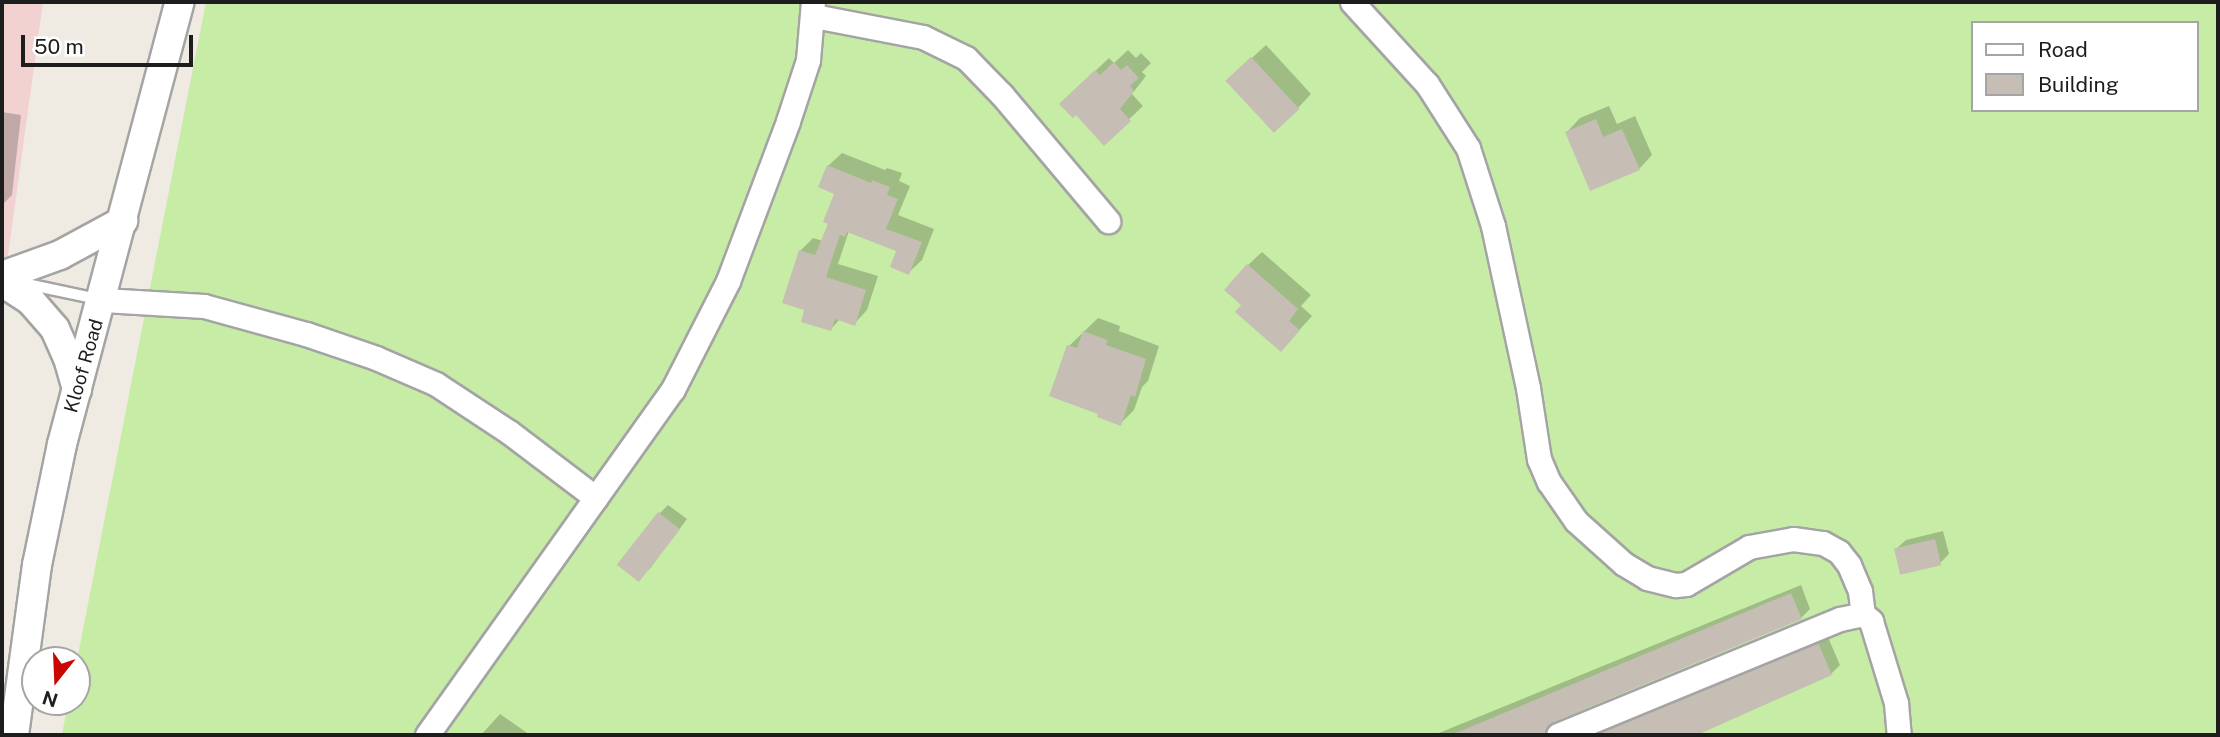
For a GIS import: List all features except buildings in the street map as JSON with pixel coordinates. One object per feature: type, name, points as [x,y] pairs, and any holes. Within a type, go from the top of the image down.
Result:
[{"type":"street","name":"Kloof Road","points":[[14,735],[37,565],[62,444],[103,300],[180,2]]},
{"type":"street","points":[[1352,2],[1427,84],[1468,148],[1493,226],[1528,388],[1539,458],[1549,482],[1576,521],[1624,564],[1647,578],[1676,585],[1686,584],[1749,547],[1793,539],[1824,543],[1839,552],[1849,565],[1860,591],[1863,614],[1871,621],[1896,703],[1899,735]]},
{"type":"street","points":[[427,735],[673,389],[728,281],[808,60],[813,9],[923,37],[966,58],[1002,95],[1108,221]]},
{"type":"street","points":[[2,279],[37,265],[123,221]]},
{"type":"street","points":[[2,279],[30,300],[55,329],[68,358],[77,393]]},
{"type":"street","points":[[103,300],[204,306],[376,358],[436,384],[509,432],[596,498]]},
{"type":"street","points":[[1558,735],[1840,619],[1863,614]]},
{"type":"lane","points":[[2,279],[103,300]]},
{"type":"shaded area","points":[[2,2],[43,2],[2,299]]},
{"type":"green space","points":[[206,2],[2218,2],[2218,735],[62,735],[65,716],[91,716],[91,646],[80,646]]}]
